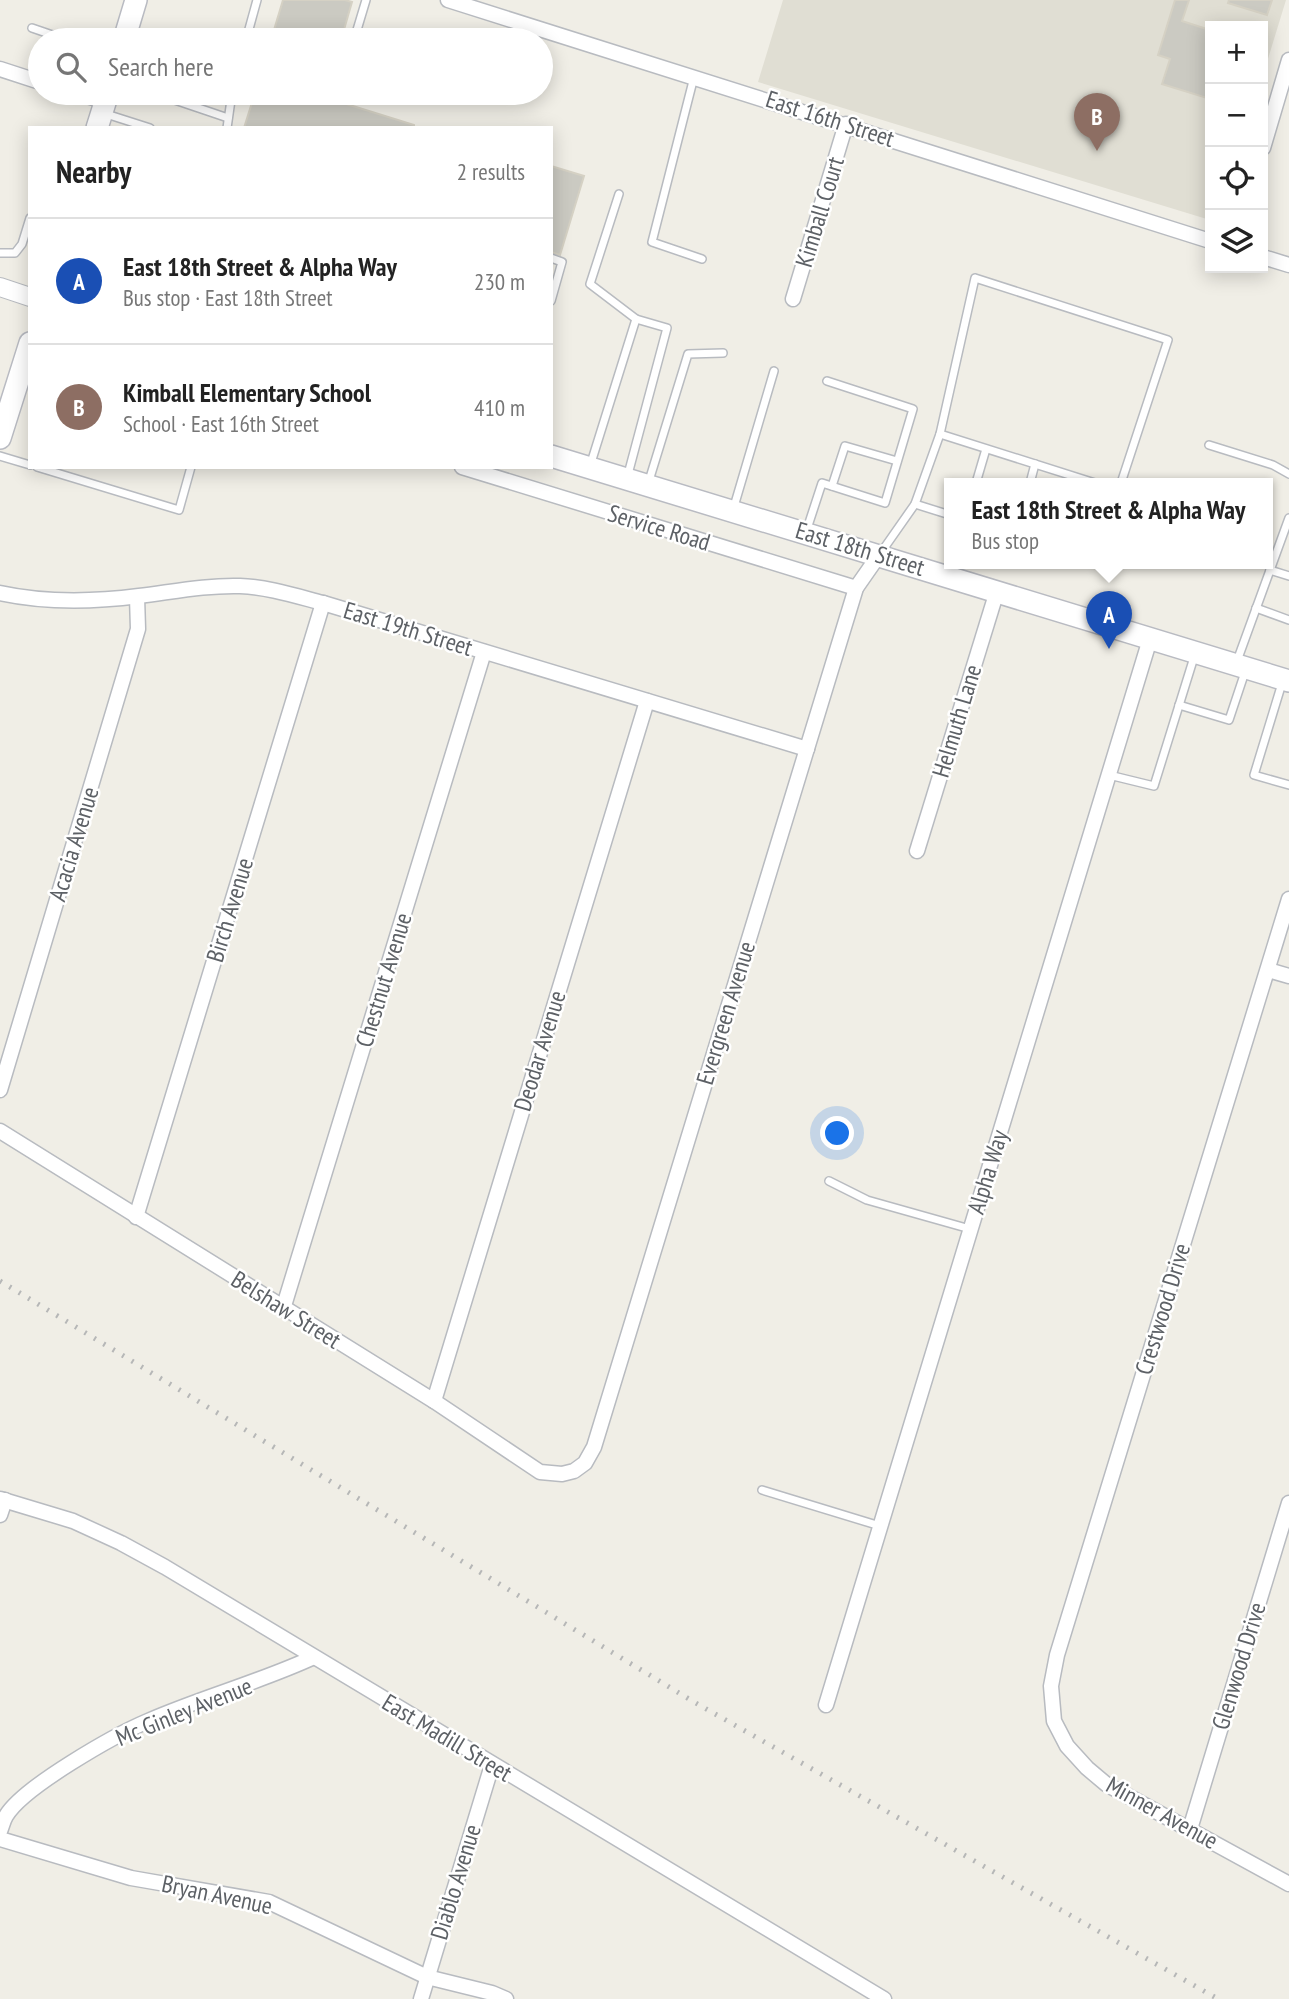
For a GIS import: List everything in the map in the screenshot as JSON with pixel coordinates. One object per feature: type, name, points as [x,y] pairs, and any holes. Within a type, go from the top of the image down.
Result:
[{"type":"main road","points":[[128,28],[136,0]]},
{"type":"main road","points":[[0,438],[6,400],[28,348]]},
{"type":"main road","name":"East 18th Street","points":[[553,457],[1286,680]]},
{"type":"street","name":"East 16th Street","points":[[448,0],[537,28]]},
{"type":"street","name":"East 16th Street","points":[[553,33],[1205,239]]},
{"type":"street","points":[[1263,147],[1289,60]]},
{"type":"street","points":[[0,72],[28,79]]},
{"type":"street","name":"Kimball Court","points":[[793,299],[846,124]]},
{"type":"street","points":[[1268,259],[1289,265]]},
{"type":"street","points":[[0,287],[28,296]]},
{"type":"street","name":"Service Road","points":[[469,469],[856,588]]},
{"type":"street","name":"Evergreen Avenue","points":[[574,1471],[585,1463],[594,1447],[856,588],[879,555]]},
{"type":"street","name":"East 19th Street","points":[[0,593],[43,601],[91,601],[209,586],[242,586],[275,591],[323,603],[807,749]]},
{"type":"street","name":"Helmuth Lane","points":[[917,851],[997,591]]},
{"type":"street","name":"Acacia Avenue","points":[[0,1090],[138,629],[137,597]]},
{"type":"street","name":"Birch Avenue","points":[[136,1217],[323,603]]},
{"type":"street","name":"Alpha Way","points":[[826,1705],[1150,639]]},
{"type":"street","name":"Chestnut Avenue","points":[[283,1309],[484,652]]},
{"type":"street","name":"Deodar Avenue","points":[[434,1401],[647,701]]},
{"type":"street","name":"Crestwood Drive","points":[[1054,1721],[1051,1686],[1057,1655],[1289,899]]},
{"type":"street","points":[[1268,970],[1289,976]]},
{"type":"street","name":"Belshaw Street","points":[[0,1132],[434,1401],[540,1472],[562,1474],[574,1471]]},
{"type":"street","points":[[0,1515],[2,1500]]},
{"type":"street","name":"East Madill Street","points":[[2,1500],[73,1521],[121,1543],[314,1657],[867,1995],[884,1999]]},
{"type":"street","name":"Glenwood Drive","points":[[1190,1829],[1289,1503]]},
{"type":"street","name":"Mc Ginley Avenue","points":[[0,1831],[6,1815],[38,1785],[100,1747],[147,1721],[272,1676],[314,1657]]},
{"type":"street","name":"Minner Avenue","points":[[1054,1721],[1067,1746],[1106,1784],[1289,1884]]},
{"type":"street","name":"Diablo Avenue","points":[[421,1999],[492,1765]]},
{"type":"street","name":"Bryan Avenue","points":[[0,1839],[131,1878],[269,1902],[427,1977],[506,1999]]},
{"type":"lane","points":[[249,28],[257,0]]},
{"type":"lane","points":[[358,28],[366,0]]},
{"type":"lane","points":[[694,77],[652,242],[702,259]]},
{"type":"lane","points":[[190,105],[228,118]]},
{"type":"lane","points":[[227,126],[230,105]]},
{"type":"lane","points":[[103,109],[145,126]]},
{"type":"lane","points":[[619,194],[590,284],[636,319],[667,328],[626,478]]},
{"type":"lane","points":[[0,253],[15,253],[22,244],[28,224]]},
{"type":"lane","points":[[553,259],[562,262],[553,294]]},
{"type":"lane","points":[[879,555],[915,504],[940,434],[975,278],[1168,340],[1123,478]]},
{"type":"lane","points":[[590,467],[636,319]]},
{"type":"lane","points":[[648,485],[688,355],[723,353]]},
{"type":"lane","points":[[733,511],[774,370]]},
{"type":"lane","points":[[806,533],[822,483],[885,503],[913,409],[827,381]]},
{"type":"lane","points":[[940,434],[1074,478]]},
{"type":"lane","points":[[1209,444],[1273,465],[1289,474]]},
{"type":"lane","points":[[832,486],[845,446],[897,461]]},
{"type":"lane","points":[[977,478],[986,449]]},
{"type":"lane","points":[[0,456],[28,464]]},
{"type":"lane","points":[[1031,478],[1035,464]]},
{"type":"lane","points":[[43,469],[179,510],[190,469]]},
{"type":"lane","points":[[915,504],[944,512]]},
{"type":"lane","points":[[1273,562],[1288,522]]},
{"type":"lane","points":[[1179,705],[1229,720],[1256,608],[1270,570],[1289,576]]},
{"type":"lane","points":[[1256,608],[1289,620]]},
{"type":"lane","points":[[1109,775],[1154,786],[1196,652]]},
{"type":"lane","points":[[1286,680],[1254,775],[1289,785]]},
{"type":"lane","points":[[829,1181],[867,1200],[971,1230]]},
{"type":"lane","points":[[761,1490],[880,1526]]},
{"type":"shaded area","points":[[783,0],[1286,0],[1268,59],[1268,21],[1205,21],[1205,218],[758,82]]},
{"type":"building","points":[[283,0],[352,2],[344,28],[275,28]]},
{"type":"building","points":[[1175,0],[1189,0],[1182,21],[1205,28],[1205,97],[1162,84],[1170,59],[1158,55]]},
{"type":"building","points":[[1229,0],[1272,0],[1267,15],[1228,3]]},
{"type":"building","points":[[251,105],[350,105],[414,125],[414,126],[245,126]]},
{"type":"building","points":[[553,167],[584,176],[560,255],[553,253]]},
{"type":"railway","points":[[0,1281],[694,1702],[1218,1999]]},
{"type":"place","name":"Kimball Elementary School","points":[[1097,151]]},
{"type":"place","name":"East 18th Street & Alpha Way","points":[[1109,649]]}]
